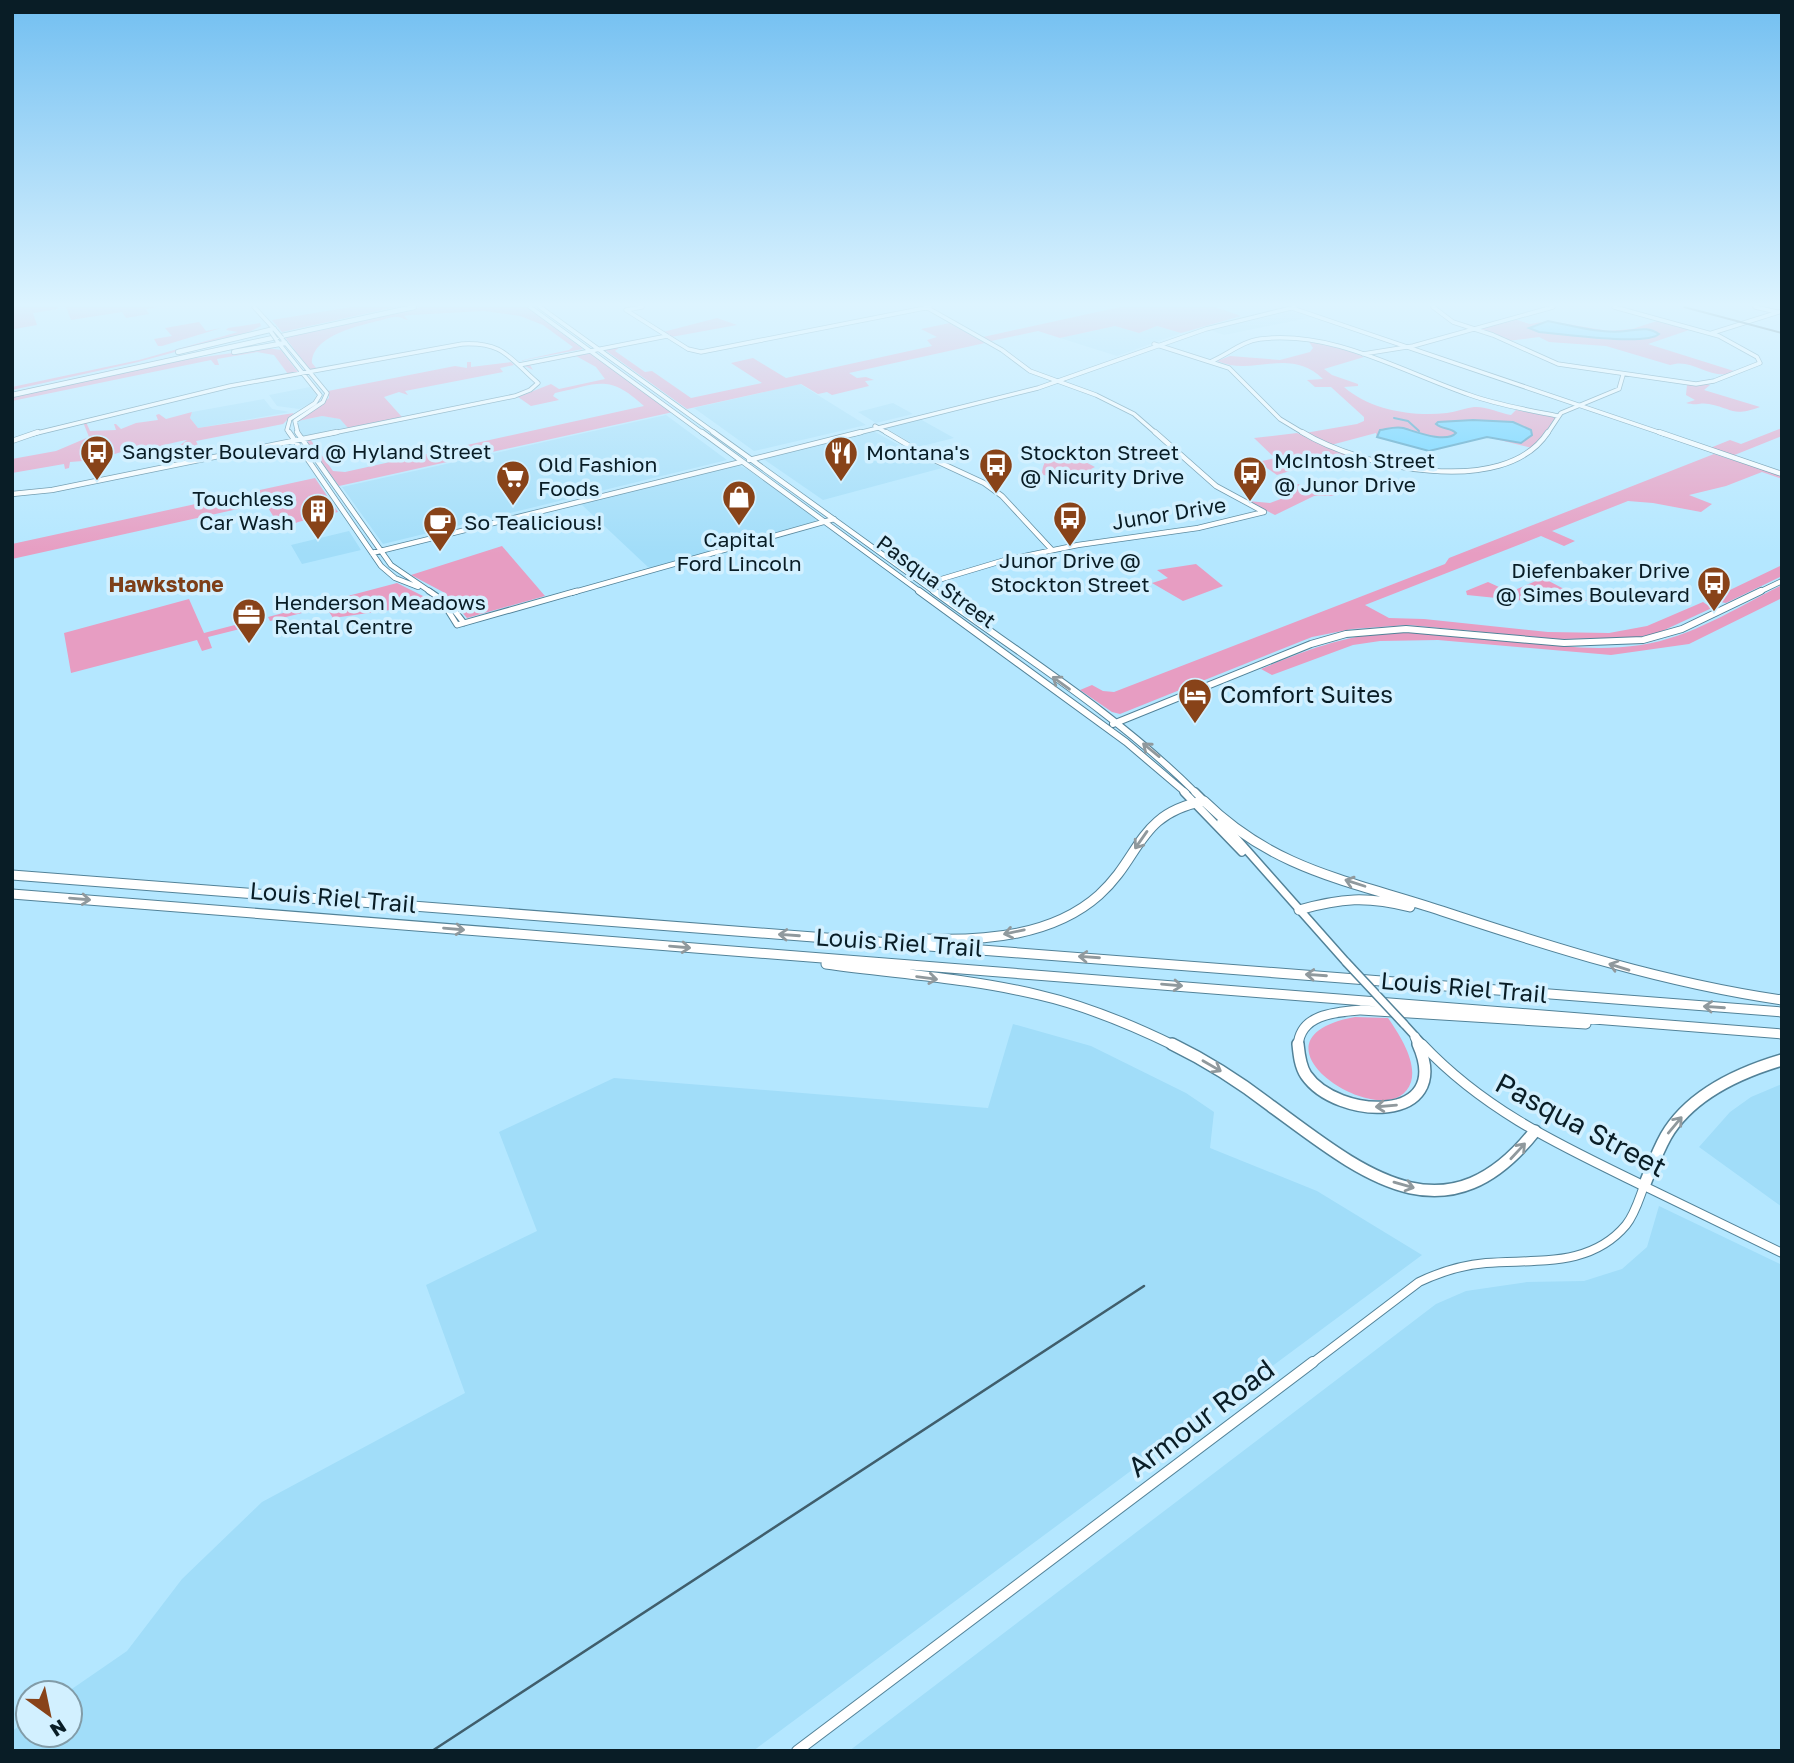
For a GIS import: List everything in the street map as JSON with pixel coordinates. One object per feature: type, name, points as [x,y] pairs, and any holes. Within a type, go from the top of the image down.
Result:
[{"type":"highway","points":[[12,393],[30,389]]},
{"type":"highway","points":[[826,937],[851,935],[936,940],[979,937],[1058,920],[1098,896],[1124,867],[1151,826],[1162,816],[1175,808],[1199,802],[1268,851],[1327,874],[1490,927],[1684,985],[1782,1000]]},
{"type":"highway","name":"Louis Riel Trail","points":[[12,875],[1782,1012]]},
{"type":"highway","name":"Louis Riel Trail","points":[[12,894],[1782,1034]]},
{"type":"highway","points":[[1299,911],[1347,897],[1374,898],[1490,927]]},
{"type":"highway","points":[[738,951],[1040,995],[1104,1015],[1214,1067],[1343,1157],[1376,1176],[1409,1187],[1439,1191],[1475,1183],[1499,1170],[1519,1152],[1535,1132]]},
{"type":"highway","points":[[1415,1037],[1425,1064],[1426,1078],[1421,1090],[1412,1100],[1380,1108],[1351,1103],[1320,1089],[1307,1077],[1300,1064],[1297,1039],[1303,1028],[1314,1019],[1330,1012],[1361,1010],[1628,1027],[1693,1027]]},
{"type":"highway","points":[[1644,1185],[1669,1132],[1699,1099],[1733,1077],[1782,1060]]},
{"type":"main road","name":"Pasqua Street","points":[[645,389],[1105,727],[1199,802]]},
{"type":"main road","name":"Pasqua Street","points":[[653,389],[1116,723],[1163,760],[1415,1037],[1480,1098],[1535,1132],[1644,1185]]},
{"type":"main road","points":[[740,460],[1025,389]]},
{"type":"main road","points":[[1532,389],[1782,474]]},
{"type":"main road","points":[[669,408],[691,415]]},
{"type":"main road","points":[[750,458],[877,427]]},
{"type":"main road","points":[[813,444],[820,439]]},
{"type":"main road","points":[[735,448],[752,453],[768,452]]},
{"type":"main road","points":[[1105,727],[1311,644],[1346,635],[1406,629],[1564,643],[1643,640],[1682,629],[1782,581]]},
{"type":"street","points":[[12,441],[41,431],[216,389]]},
{"type":"street","points":[[316,389],[320,395],[315,403],[287,422],[287,430],[381,566],[393,576],[425,589]]},
{"type":"street","points":[[322,389],[327,396],[323,402],[295,421],[294,428],[395,569],[451,606],[461,624],[834,519]]},
{"type":"street","points":[[12,494],[52,491],[521,394],[528,389]]},
{"type":"street","name":"Junor Drive","points":[[922,583],[1050,549],[1198,528],[1264,512],[1216,486],[1134,414],[1077,389]]},
{"type":"street","points":[[1251,389],[1272,412],[1300,432],[1351,454],[1419,471],[1471,472],[1514,459],[1542,442],[1558,416],[1619,389]]},
{"type":"street","points":[[1456,389],[1490,402],[1558,416]]},
{"type":"street","points":[[877,427],[930,458],[993,489],[1050,549]]},
{"type":"street","points":[[371,551],[740,460]]},
{"type":"street","name":"Pasqua Street","points":[[1644,1185],[1782,1253]]},
{"type":"street","name":"Armour Road","points":[[797,1751],[1419,1282],[1459,1266],[1590,1255],[1604,1248],[1629,1223],[1644,1185]]},
{"type":"shaded area","points":[[44,389],[69,389],[12,401],[12,396]]},
{"type":"shaded area","points":[[312,389],[316,395],[315,401],[299,409],[277,406],[269,395]]},
{"type":"shaded area","points":[[414,389],[405,391],[408,395],[399,392],[384,397],[402,417],[348,428],[340,419],[322,416],[298,421],[329,398],[328,391]]},
{"type":"shaded area","points":[[538,389],[571,389],[555,393],[553,396],[559,400],[531,406],[518,397]]},
{"type":"shaded area","points":[[621,389],[641,389],[673,412],[339,486],[307,442],[310,439],[333,471],[345,472],[644,406]]},
{"type":"shaded area","points":[[660,389],[678,389],[691,398],[732,389],[777,389],[687,409]]},
{"type":"shaded area","points":[[777,389],[808,389],[866,425],[754,451],[694,408]]},
{"type":"shaded area","points":[[810,389],[856,389],[832,395],[827,392],[818,394]]},
{"type":"shaded area","points":[[1334,389],[1347,389],[1366,401],[1406,413],[1434,414],[1478,407],[1511,415],[1516,410],[1556,417],[1543,440],[1532,448],[1487,437],[1429,451],[1377,437],[1376,433],[1331,445],[1305,433],[1357,424],[1364,421],[1364,417]]},
{"type":"shaded area","points":[[1687,389],[1705,389],[1760,407],[1738,412],[1706,404],[1686,403],[1695,400],[1686,395]]},
{"type":"shaded area","points":[[264,399],[272,409],[290,412],[198,428],[190,418],[192,412]]},
{"type":"shaded area","points":[[893,403],[913,414],[876,423],[858,412]]},
{"type":"shaded area","points":[[192,412],[190,418],[198,428],[294,413],[283,424],[196,441],[204,458],[200,459],[192,444],[176,448],[187,440],[129,451],[123,458],[121,452],[96,460],[70,462],[69,468],[65,469],[64,464],[12,473],[12,459],[56,451],[89,437],[83,422],[86,422],[90,431],[116,430],[114,424],[121,429],[136,423],[158,420],[156,415],[159,414],[166,419]]},
{"type":"shaded area","points":[[666,415],[727,460],[383,544],[342,487]]},
{"type":"shaded area","points":[[322,416],[341,419],[348,428],[303,437],[297,428],[298,421]]},
{"type":"shaded area","points":[[920,419],[954,438],[918,447],[886,428]]},
{"type":"shaded area","points":[[1473,420],[1513,422],[1531,430],[1532,435],[1521,443],[1487,437],[1429,451],[1377,437],[1380,430],[1397,427],[1430,436],[1451,436],[1456,433],[1436,424]]},
{"type":"shaded area","points":[[1782,428],[1782,436],[1732,456],[1710,448],[1730,440],[1741,444]]},
{"type":"shaded area","points":[[873,431],[942,468],[823,500],[762,458]]},
{"type":"shaded area","points":[[1297,433],[1345,454],[1320,454],[1309,465],[1277,475],[1258,462],[1275,458],[1254,438]]},
{"type":"shaded area","points":[[1060,454],[1074,456],[1095,467],[1091,469],[1093,472],[1061,479],[1042,474],[1047,460]]},
{"type":"shaded area","points":[[1714,454],[1782,476],[1782,479],[1762,472],[1726,486],[1689,495],[1712,504],[1701,512],[1628,501],[1552,531],[1575,541],[1564,546],[1541,536],[1365,605],[1389,618],[1548,632],[1609,633],[1647,626],[1703,602],[1712,608],[1660,632],[1635,638],[1558,639],[1408,625],[1352,629],[1312,637],[1120,714],[1112,712],[1080,690],[1092,685],[1103,691],[1114,692],[1445,564],[1449,558]]},
{"type":"shaded area","points":[[738,465],[816,519],[815,522],[649,568],[581,504]]},
{"type":"shaded area","points":[[315,478],[338,512],[298,522],[282,530],[265,503],[12,559],[12,544]]},
{"type":"shaded area","points":[[1298,484],[1335,496],[1314,496],[1275,515],[1248,501],[1270,503],[1294,494],[1287,485]]},
{"type":"shaded area","points":[[349,531],[361,550],[302,564],[291,545]]},
{"type":"shaded area","points":[[502,546],[545,596],[467,618],[445,593],[411,575]]},
{"type":"shaded area","points":[[1196,564],[1223,586],[1183,601],[1152,583],[1168,578],[1157,570]]},
{"type":"shaded area","points":[[1782,565],[1782,576],[1726,603],[1709,600]]},
{"type":"shaded area","points":[[1543,578],[1587,601],[1546,603],[1467,595],[1466,591],[1488,582],[1510,592]]},
{"type":"shaded area","points":[[397,583],[429,599],[390,610],[333,618],[326,607],[270,621],[268,617]]},
{"type":"shaded area","points":[[1782,585],[1782,598],[1689,644],[1611,655],[1438,640],[1380,641],[1353,645],[1272,675],[1261,669],[1328,644],[1380,633],[1459,634],[1580,647],[1641,645],[1696,629]]},
{"type":"shaded area","points":[[189,599],[204,633],[258,619],[260,624],[208,637],[212,648],[202,651],[197,640],[71,673],[64,633]]},
{"type":"shaded area","points":[[1355,1017],[1388,1018],[1402,1040],[1410,1057],[1412,1074],[1411,1082],[1398,1097],[1377,1100],[1352,1093],[1329,1080],[1313,1063],[1309,1045],[1321,1029]]},
{"type":"shaded area","points":[[1013,1024],[1091,1046],[1186,1093],[1214,1112],[1210,1148],[1317,1191],[1422,1255],[753,1751],[12,1751],[14,1730],[14,1749],[84,1749],[84,1681],[127,1651],[182,1579],[262,1502],[465,1393],[426,1285],[537,1231],[499,1132],[614,1078],[988,1108]]},
{"type":"shaded area","points":[[1782,1084],[1782,1207],[1699,1147],[1730,1112],[1751,1097]]},
{"type":"shaded area","points":[[1659,1206],[1782,1265],[1782,1751],[849,1751],[1436,1304],[1466,1291],[1527,1282],[1584,1281],[1622,1269],[1647,1247]]},
{"type":"waterway","points":[[1394,418],[1408,421],[1419,431]]},
{"type":"railway","points":[[432,1751],[1144,1286]]},
{"type":"place","name":"Sangster Boulevard @ Hyland Street","points":[[97,482]]},
{"type":"place","name":"Montana's","points":[[841,483]]},
{"type":"place","name":"Stockton Street @ Nicurity Drive","points":[[996,495]]},
{"type":"place","name":"McIntosh Street @ Junor Drive","points":[[1250,503]]},
{"type":"place","name":"Old Fashion Foods","points":[[513,507]]},
{"type":"place","name":"Capital Ford Lincoln","points":[[739,527]]},
{"type":"place","name":"Touchless Car Wash","points":[[318,541]]},
{"type":"place","name":"Junor Drive @ Stockton Street","points":[[1070,548]]},
{"type":"place","name":"So Tealicious!","points":[[440,553]]},
{"type":"place","name":"Diefenbaker Drive @ Simes Boulevard","points":[[1714,613]]},
{"type":"place","name":"Henderson Meadows Rental Centre","points":[[249,645]]},
{"type":"place","name":"Comfort Suites","points":[[1195,725]]},
{"type":"district","name":"Hawkstone","points":[[166,585]]}]
